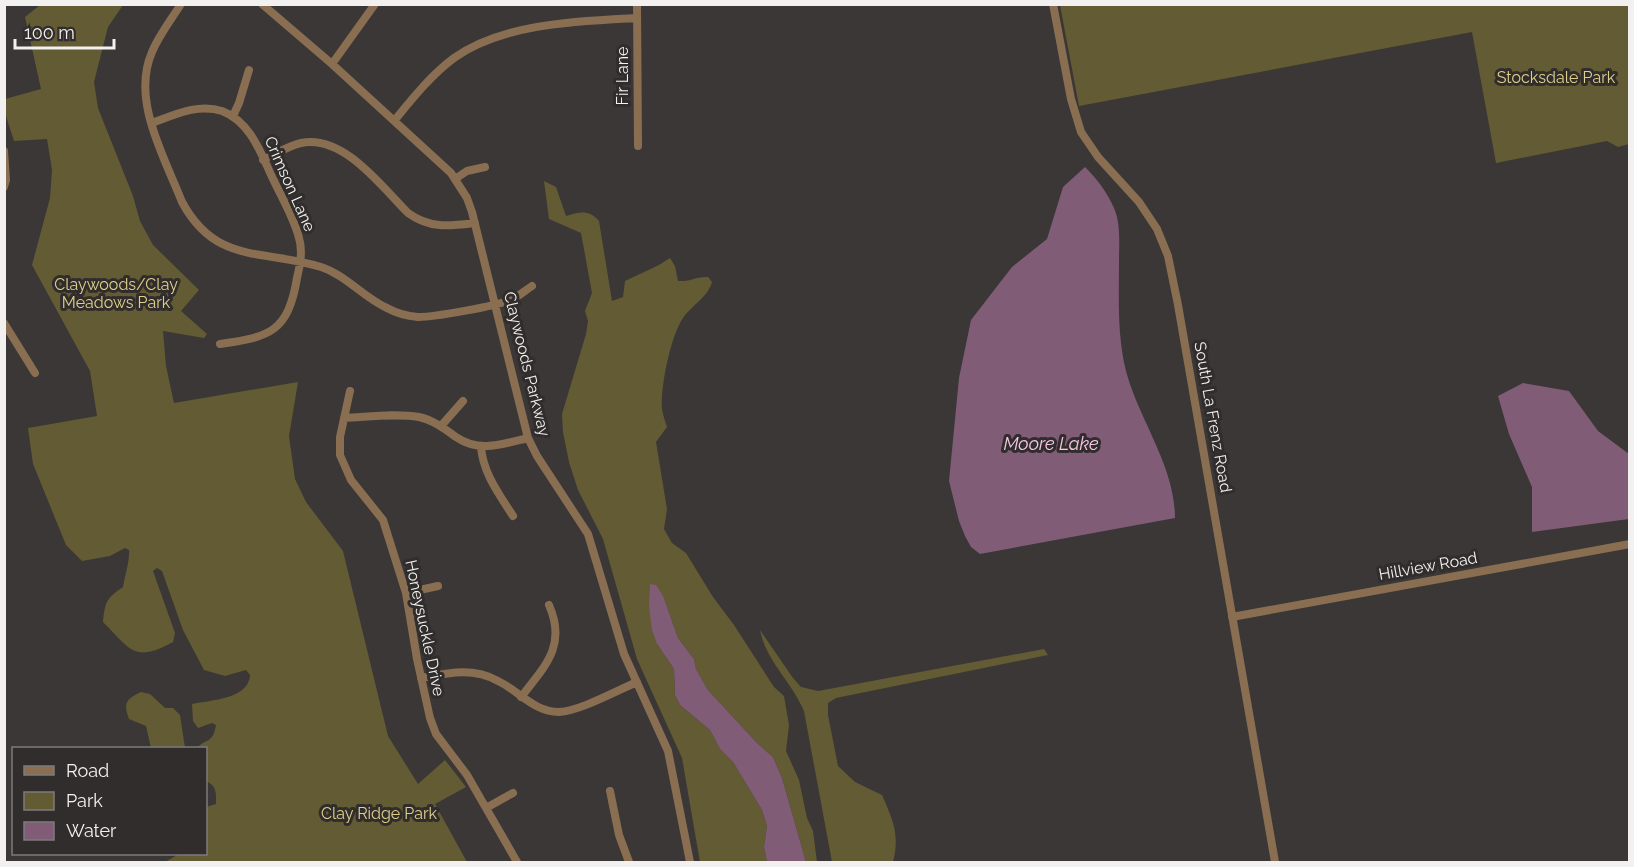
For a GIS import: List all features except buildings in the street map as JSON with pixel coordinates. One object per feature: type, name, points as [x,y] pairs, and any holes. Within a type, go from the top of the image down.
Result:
[{"type":"street","points":[[181,4],[157,41],[148,62],[144,86],[145,99],[182,202],[203,231],[233,249],[328,270],[380,305],[407,315],[428,316],[496,303],[512,299],[532,286]]},
{"type":"street","points":[[332,64],[375,4]]},
{"type":"street","name":"Fir Lane","points":[[637,4],[638,146]]},
{"type":"street","name":"South La Frenz Road","points":[[1053,4],[1071,99],[1081,132],[1098,157],[1149,215],[1164,242],[1168,256],[1275,862]]},
{"type":"street","name":"Claywoods Parkway","points":[[267,6],[456,179],[467,198],[496,303],[528,438],[537,456],[588,534],[624,654],[668,751],[690,862]]},
{"type":"street","points":[[394,121],[426,84],[453,59],[483,41],[512,32],[582,21],[637,18]]},
{"type":"street","points":[[152,123],[196,108],[214,109],[233,116],[249,70]]},
{"type":"street","name":"Crimson Lane","points":[[220,344],[262,336],[280,324],[294,300],[301,252],[298,232],[263,160],[247,129],[233,116]]},
{"type":"street","points":[[263,160],[303,143],[331,145],[349,155],[417,219],[443,226],[475,223]]},
{"type":"street","points":[[4,151],[6,180],[4,187]]},
{"type":"street","points":[[456,179],[467,171],[485,167]]},
{"type":"street","points":[[4,323],[35,373]]},
{"type":"street","name":"Honeysuckle Drive","points":[[350,391],[340,455],[351,480],[383,520],[406,593],[421,678],[436,734],[467,775],[517,862]]},
{"type":"street","points":[[441,426],[463,401]]},
{"type":"street","points":[[344,418],[421,417],[441,426],[472,446],[489,448],[528,438]]},
{"type":"street","points":[[481,447],[482,462],[513,516]]},
{"type":"street","name":"Hillview Road","points":[[1232,617],[1629,544]]},
{"type":"street","points":[[406,593],[438,586]]},
{"type":"street","points":[[521,697],[552,654],[556,643],[556,620],[549,605]]},
{"type":"street","points":[[421,678],[461,671],[483,675],[499,681],[543,709],[557,712],[572,710],[637,682]]},
{"type":"street","points":[[610,791],[619,835],[629,862]]},
{"type":"street","points":[[486,808],[513,793]]},
{"type":"green space","points":[[40,5],[123,5],[108,27],[94,82],[98,108],[133,196],[140,221],[153,245],[199,290],[181,311],[207,334],[204,338],[163,331],[166,366],[174,403],[298,382],[289,436],[295,479],[306,502],[343,551],[388,736],[418,784],[445,760],[466,787],[435,804],[467,862],[165,862],[177,855],[207,855],[207,807],[216,804],[214,788],[207,782],[207,747],[198,747],[211,738],[216,725],[212,723],[198,728],[193,721],[192,704],[236,694],[248,683],[250,675],[246,670],[225,676],[204,670],[183,630],[162,571],[157,568],[153,571],[175,633],[173,642],[150,652],[141,652],[120,640],[103,622],[108,601],[123,587],[129,550],[125,548],[110,556],[82,561],[66,545],[33,464],[28,428],[97,416],[90,371],[32,265],[50,198],[52,170],[47,139],[14,141],[5,113],[5,99],[41,89],[25,17]]},
{"type":"green space","name":"Stocksdale Park","points":[[1060,5],[1629,5],[1629,144],[1618,147],[1607,141],[1496,163],[1472,32],[1079,106]]},
{"type":"green space","points":[[544,181],[556,187],[566,216],[588,213],[599,221],[612,301],[623,297],[625,281],[670,258],[675,266],[678,281],[708,277],[712,282],[703,297],[683,318],[674,336],[665,375],[662,409],[667,427],[656,442],[667,509],[664,529],[672,543],[686,553],[774,687],[784,696],[789,725],[786,751],[799,780],[807,818],[813,831],[817,862],[806,862],[782,778],[773,757],[708,690],[696,669],[694,659],[678,638],[664,598],[657,644],[674,669],[675,695],[680,705],[710,730],[720,749],[733,762],[762,810],[767,826],[764,847],[767,862],[700,862],[682,758],[637,659],[603,539],[578,490],[569,462],[562,414],[586,334],[588,321],[585,311],[592,293],[581,233],[549,219]]},
{"type":"green space","points":[[760,630],[801,687],[818,691],[1044,649],[1048,655],[836,698],[828,703],[828,715],[838,766],[855,782],[882,795],[892,820],[896,844],[893,862],[832,862],[804,711],[793,690],[773,662]]},
{"type":"green space","points":[[141,692],[150,694],[165,708],[173,708],[180,715],[185,747],[151,747],[146,726],[129,719],[126,705],[132,697]]},
{"type":"water","name":"Moore Lake","points":[[1085,167],[1105,191],[1118,221],[1119,316],[1123,357],[1132,389],[1169,480],[1175,518],[980,554],[971,547],[965,536],[949,481],[959,378],[971,320],[1012,267],[1047,239],[1063,187]]},
{"type":"water","points":[[1523,383],[1569,391],[1598,431],[1629,454],[1629,519],[1532,532],[1532,487],[1509,434],[1498,396]]},
{"type":"water","points":[[650,584],[656,585],[664,598],[678,638],[694,659],[696,669],[708,690],[773,757],[782,778],[806,862],[767,862],[764,847],[767,826],[762,810],[733,762],[720,749],[710,730],[680,705],[675,695],[674,669],[657,644],[652,630],[649,606]]},
{"type":"park label","name":"Claywoods/Clay Meadows Park","points":[[116,293]]},
{"type":"park label","name":"Clay Ridge Park","points":[[379,813]]}]
